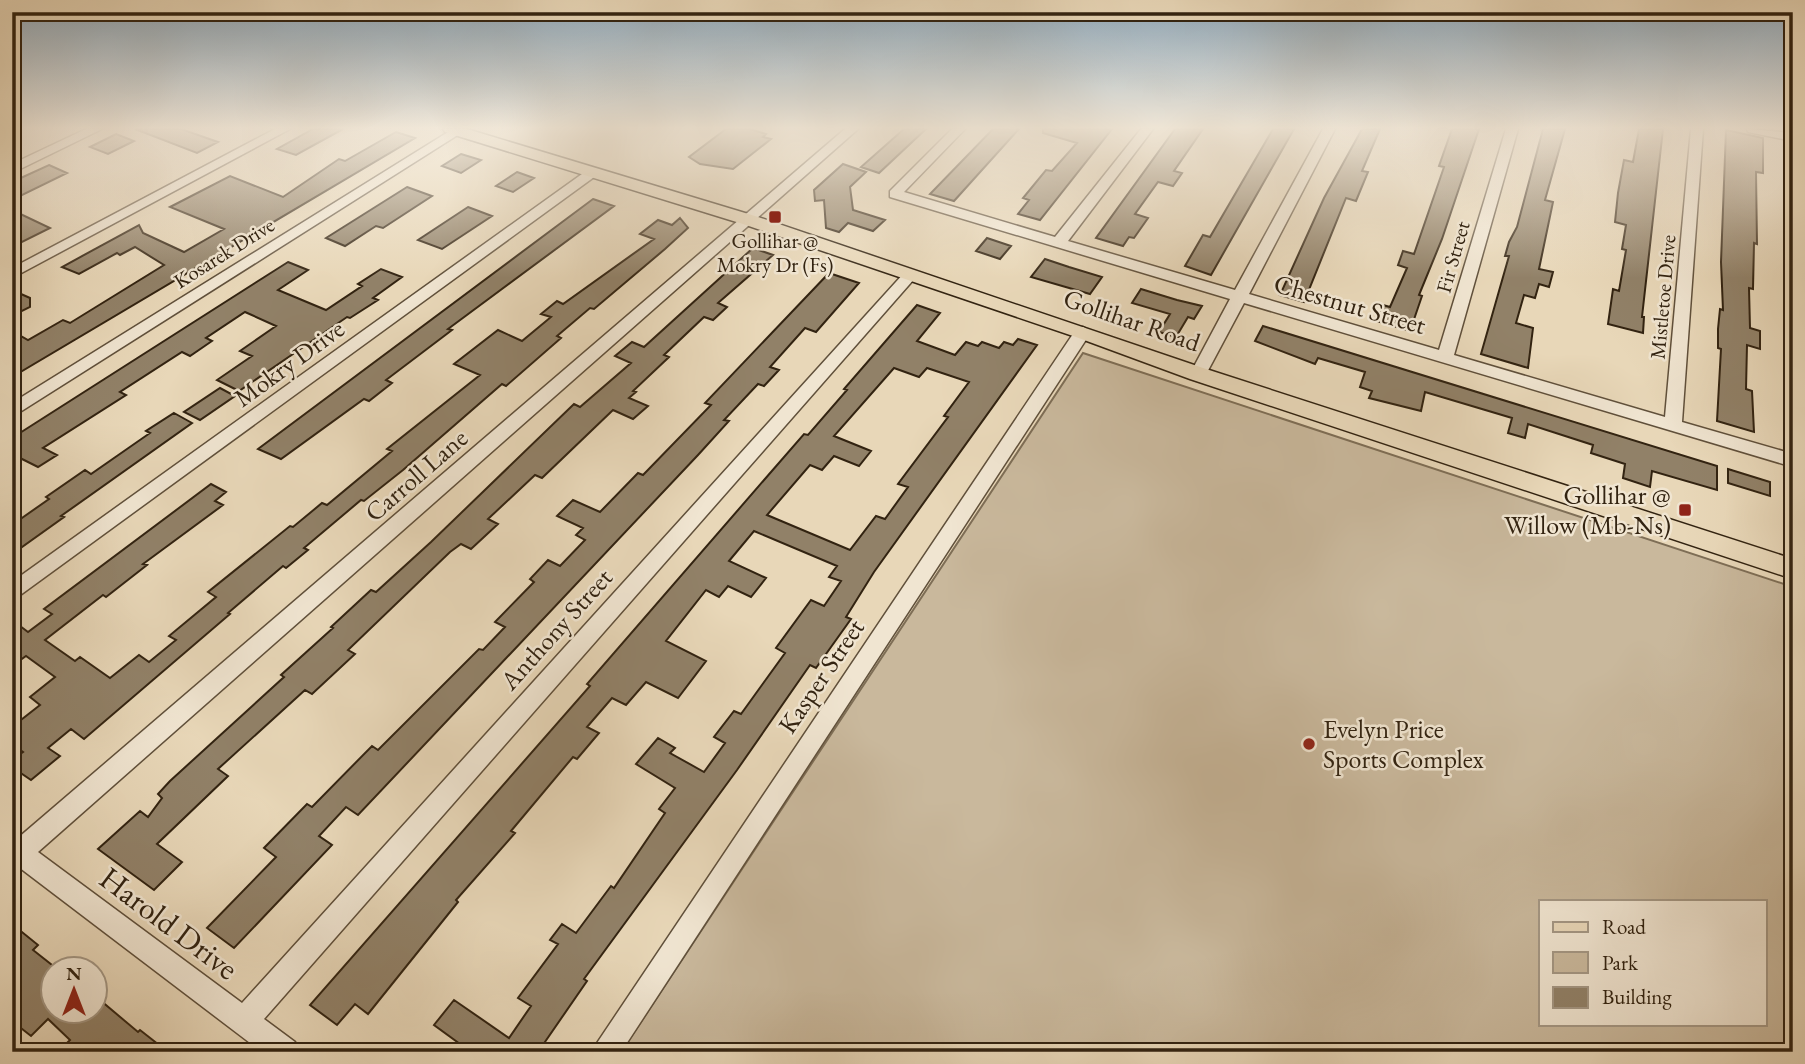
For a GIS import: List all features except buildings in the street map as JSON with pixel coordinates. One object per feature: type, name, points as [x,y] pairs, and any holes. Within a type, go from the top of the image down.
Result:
[{"type":"main road","name":"Gollihar Road","points":[[615,179],[749,220],[1083,332],[1198,374],[1793,569]]},
{"type":"street","points":[[12,274],[191,179]]},
{"type":"street","name":"Kosarek Drive","points":[[12,411],[378,179]]},
{"type":"street","name":"Mokry Drive","points":[[12,593],[585,179]]},
{"type":"street","name":"Carroll Lane","points":[[15,853],[796,179]]},
{"type":"street","name":"Chestnut Street","points":[[909,179],[894,194],[1793,461]]},
{"type":"street","points":[[1059,242],[1108,179]]},
{"type":"street","points":[[1198,374],[1302,179]]},
{"type":"street","name":"Fir Street","points":[[1446,358],[1498,179]]},
{"type":"street","name":"Mistletoe Drive","points":[[1673,426],[1693,179]]},
{"type":"street","name":"Anthony Street","points":[[244,1021],[910,275]]},
{"type":"street","name":"Kasper Street","points":[[605,1052],[1083,332]]},
{"type":"street","name":"Harold Drive","points":[[15,853],[285,1052]]},
{"type":"green space","name":"Evelyn Price Sports Complex","points":[[1083,353],[1793,587],[1793,1052],[621,1052]]},
{"type":"place","name":"Gollihar @ Mokry Dr (Fs)","points":[[775,217]]},
{"type":"place","name":"Gollihar @ Willow (Mb-Ns)","points":[[1685,510]]},
{"type":"place","name":"Evelyn Price Sports Complex","points":[[1309,744]]}]
